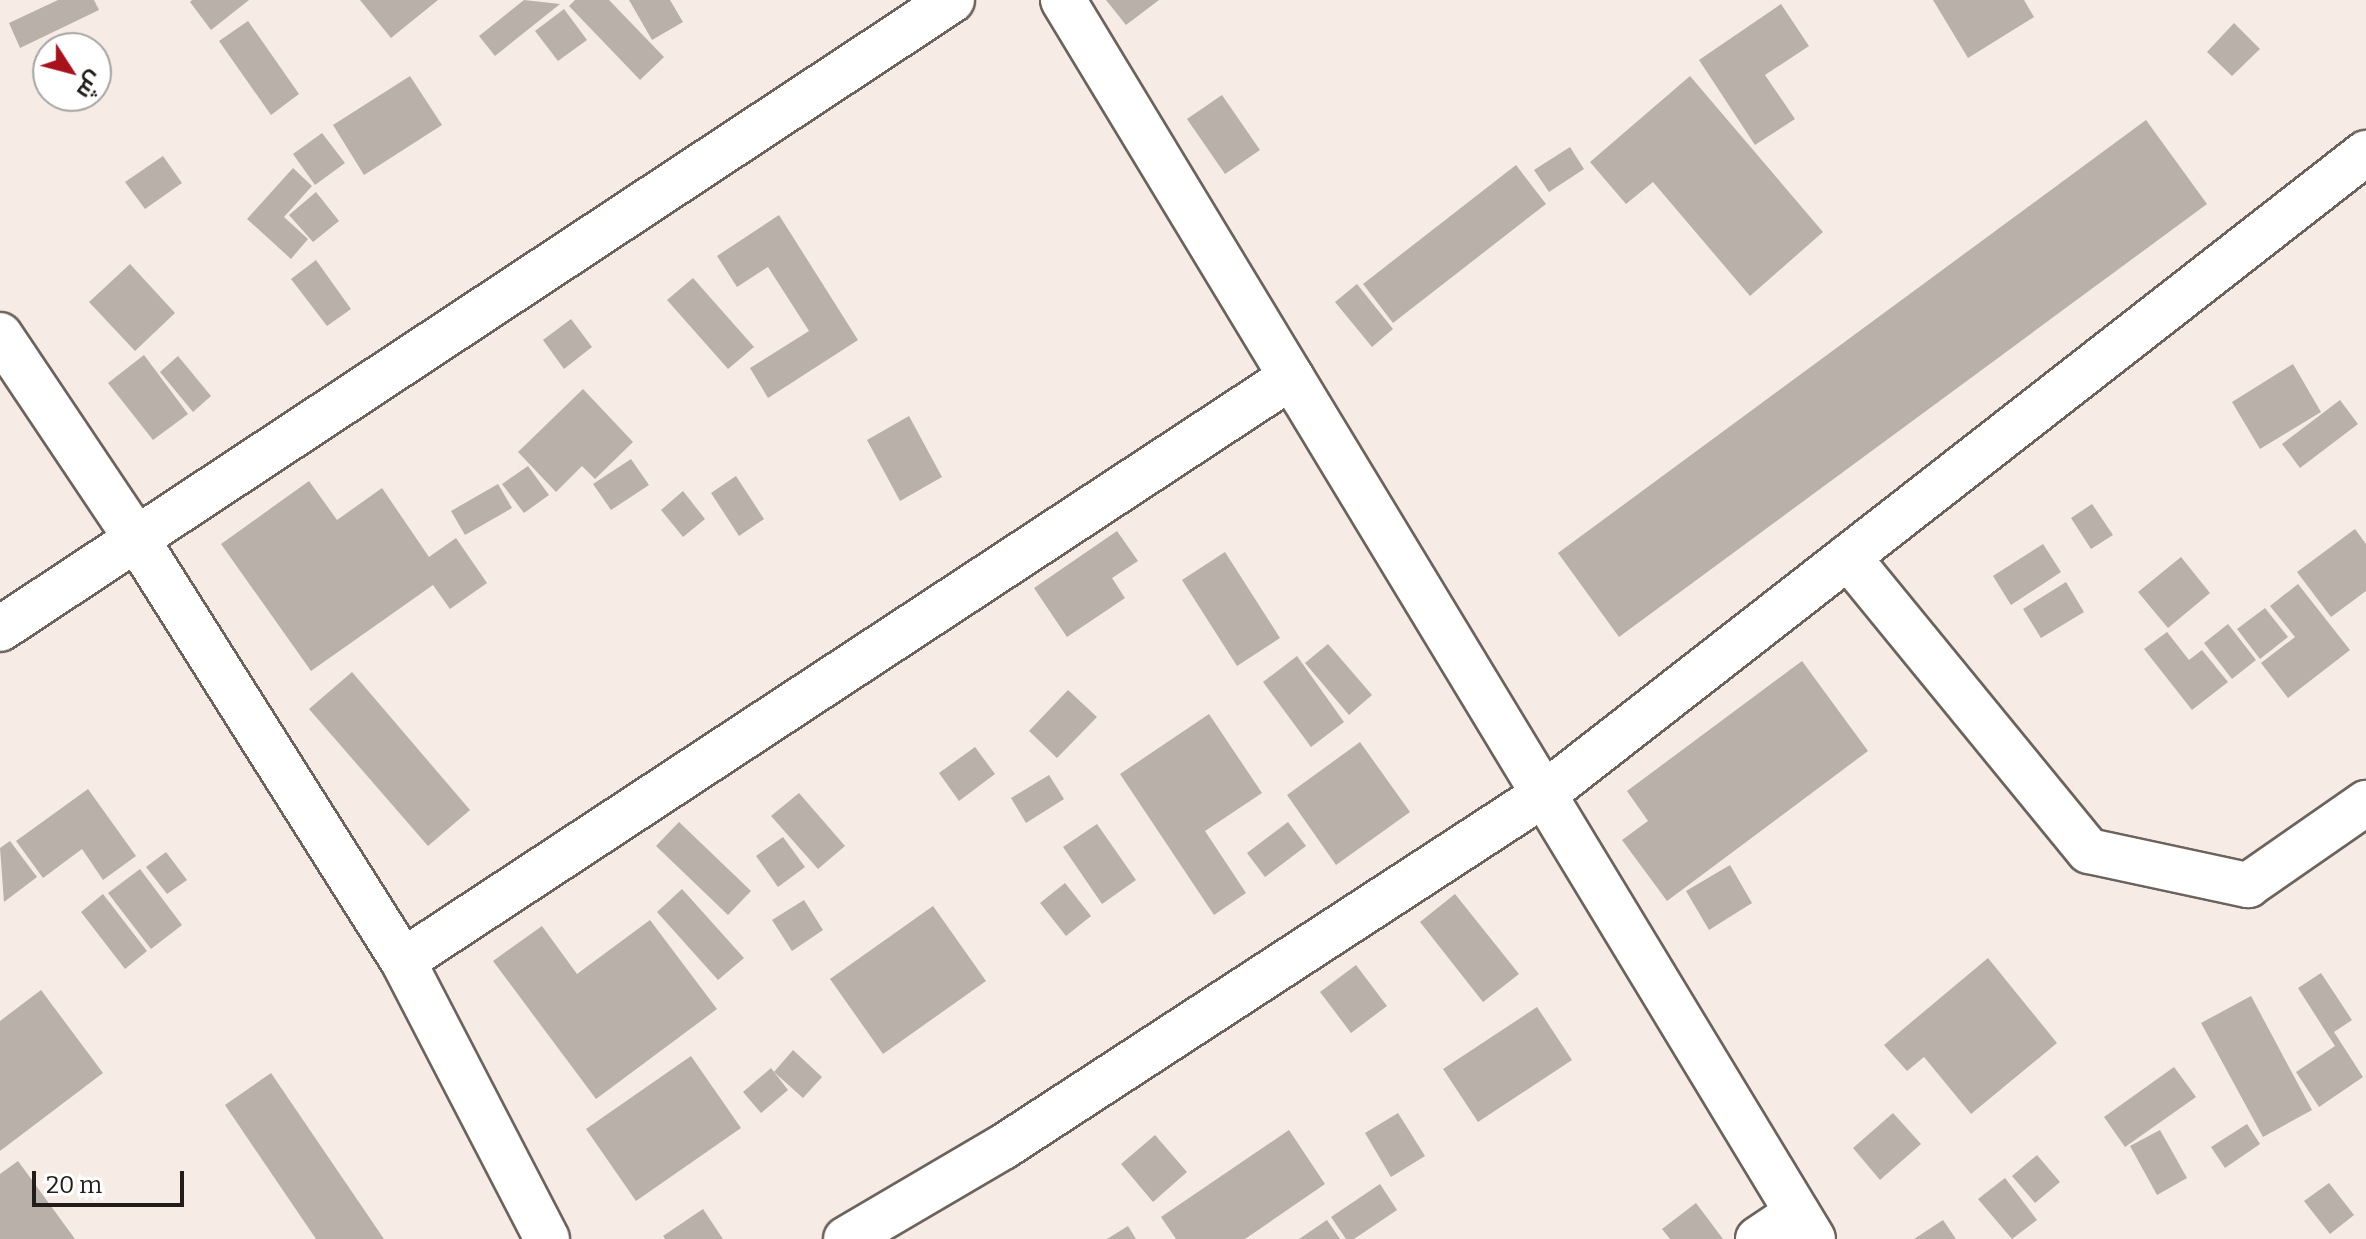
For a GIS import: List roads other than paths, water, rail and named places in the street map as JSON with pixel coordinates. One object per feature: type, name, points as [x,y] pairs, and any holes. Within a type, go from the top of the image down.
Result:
[{"type":"street","points":[[0,629],[952,0]]},
{"type":"street","points":[[1063,0],[1805,1226],[1758,1239]]},
{"type":"street","points":[[846,1239],[1003,1147],[1543,795],[2366,153]]},
{"type":"street","points":[[0,335],[136,538],[403,961],[547,1239]]},
{"type":"street","points":[[403,961],[1291,377]]},
{"type":"street","points":[[1848,557],[2089,851],[2248,885],[2366,803]]}]
